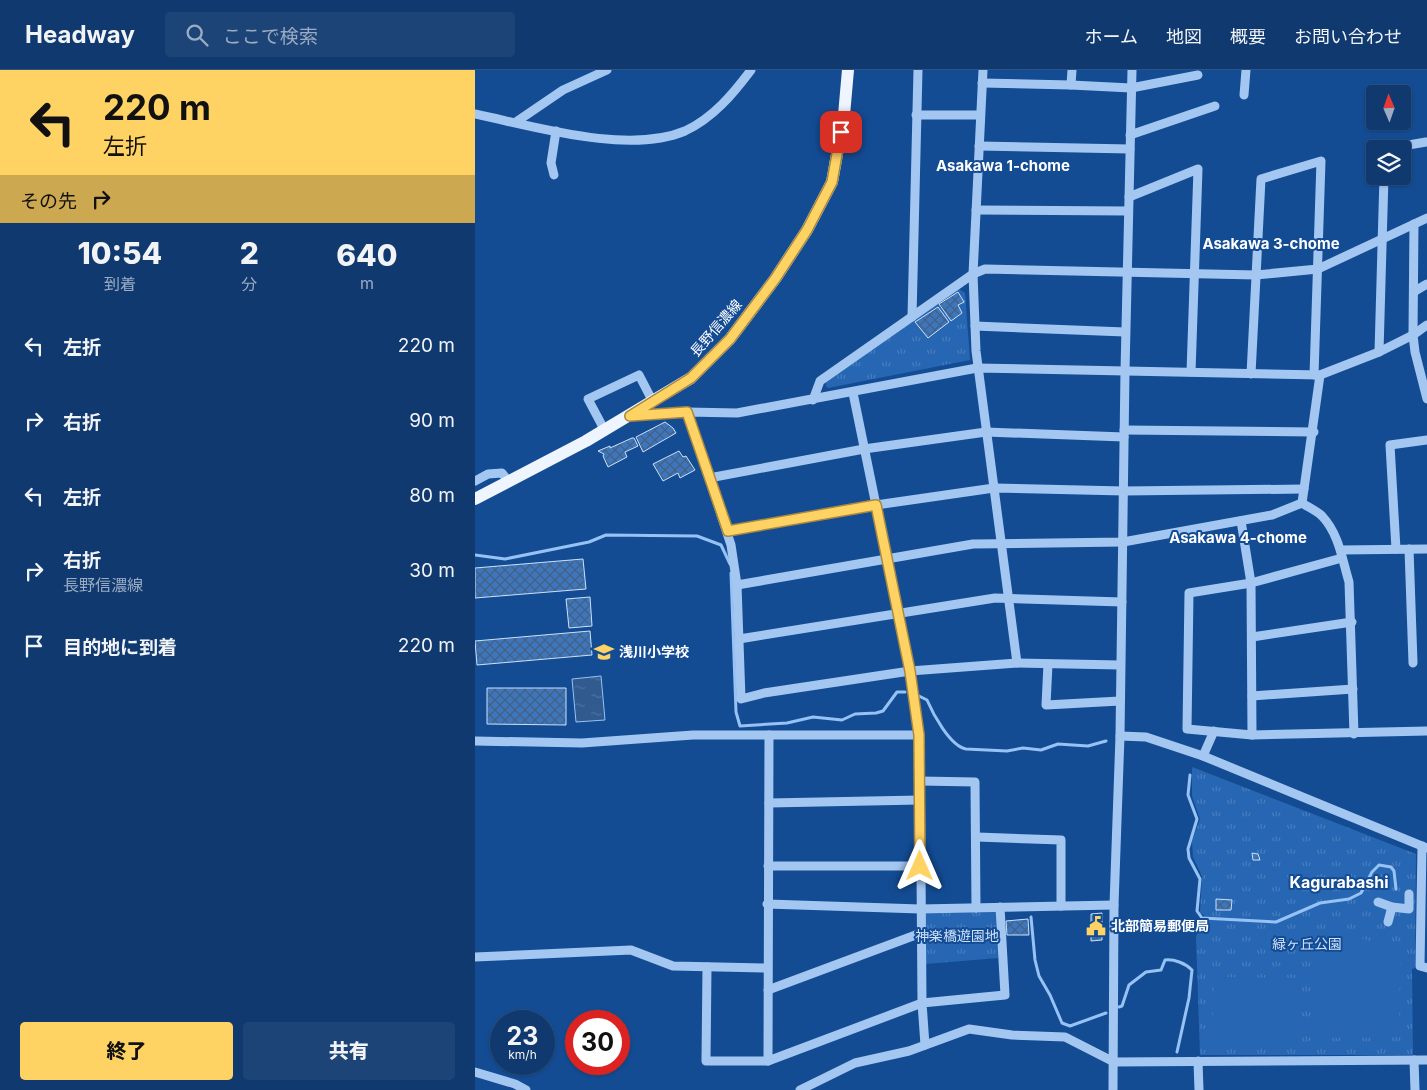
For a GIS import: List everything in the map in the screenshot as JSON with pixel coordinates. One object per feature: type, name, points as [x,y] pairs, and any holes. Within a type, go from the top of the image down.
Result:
[{"type":"main road","name":"長野信濃線","points":[[475,499],[605,430],[653,402],[691,378],[730,339],[775,279],[807,230],[832,182],[844,115],[848,70]]},
{"type":"street","points":[[516,122],[563,90],[607,70]]},
{"type":"street","points":[[475,114],[556,131],[629,140],[664,137],[685,130],[729,100],[751,70]]},
{"type":"street","points":[[912,316],[918,70]]},
{"type":"street","points":[[983,70],[973,274],[977,368],[1017,663]]},
{"type":"street","points":[[1071,85],[1072,70]]},
{"type":"street","points":[[1113,1090],[1124,491],[1125,332],[1132,70]]},
{"type":"street","points":[[1244,96],[1246,70]]},
{"type":"street","points":[[982,83],[1131,88],[1198,75]]},
{"type":"street","points":[[1130,135],[1215,106]]},
{"type":"street","points":[[916,115],[980,115]]},
{"type":"street","points":[[554,175],[551,163],[556,131]]},
{"type":"street","points":[[1411,145],[1426,142]]},
{"type":"street","points":[[979,146],[1130,149]]},
{"type":"street","points":[[1251,374],[1261,179],[1321,161],[1317,375],[1314,432],[1302,504]]},
{"type":"street","points":[[1129,198],[1198,169],[1191,372]]},
{"type":"street","points":[[1379,352],[1384,185]]},
{"type":"street","points":[[976,210],[1128,211]]},
{"type":"street","points":[[813,400],[820,381],[973,274],[985,270],[1256,275],[1318,269],[1427,218]]},
{"type":"street","points":[[1415,224],[1413,335],[1427,399]]},
{"type":"street","points":[[1415,291],[1427,284]]},
{"type":"street","points":[[630,416],[687,412],[737,414],[977,368],[1317,375],[1379,352],[1413,335],[1427,325]]},
{"type":"street","points":[[975,326],[1125,332]]},
{"type":"street","points":[[605,430],[588,399],[639,375],[653,402]]},
{"type":"street","points":[[853,393],[910,671],[919,735],[920,909],[925,1045]]},
{"type":"street","points":[[687,412],[728,531],[737,585],[741,699],[764,693],[910,671],[1017,663],[1120,666]]},
{"type":"street","points":[[709,478],[864,449],[986,432],[1314,432]]},
{"type":"street","points":[[1397,549],[1390,444],[1427,440]]},
{"type":"street","points":[[475,481],[488,474],[502,473],[509,482]]},
{"type":"street","points":[[728,531],[876,505],[993,488],[1124,491],[1304,490]]},
{"type":"street","points":[[737,585],[973,544],[1123,542],[1272,515],[1302,504]]},
{"type":"street","points":[[1302,504],[1321,516],[1342,554],[1349,582],[1352,622],[1354,734]]},
{"type":"street","points":[[1241,521],[1251,583],[1252,735]]},
{"type":"street","points":[[1427,549],[1397,549],[1342,554],[1251,583],[1189,593],[1187,729],[1252,735],[1427,731]]},
{"type":"street","points":[[1409,549],[1413,663]]},
{"type":"street","points":[[739,639],[995,598],[1122,602]]},
{"type":"street","points":[[1252,637],[1352,622]]},
{"type":"street","points":[[1048,664],[1046,704],[1120,701]]},
{"type":"street","points":[[1252,696],[1353,689]]},
{"type":"street","points":[[1203,756],[1213,731]]},
{"type":"street","points":[[768,1061],[769,734]]},
{"type":"street","points":[[475,741],[582,743],[693,735],[919,735]]},
{"type":"street","points":[[1120,736],[1146,736],[1203,756],[1424,847],[1423,930],[1420,966],[1427,968]]},
{"type":"street","points":[[920,782],[975,782],[977,837],[976,908]]},
{"type":"street","points":[[769,803],[920,800]]},
{"type":"street","points":[[977,837],[1061,840],[1061,906]]},
{"type":"street","points":[[768,866],[920,866]]},
{"type":"street","points":[[1378,902],[1392,907],[1409,908],[1409,894]]},
{"type":"street","points":[[767,904],[920,909],[1115,905]]},
{"type":"street","points":[[707,967],[706,1061],[768,1061],[922,1003],[1005,995],[1000,907]]},
{"type":"street","points":[[1388,922],[1392,907]]},
{"type":"street","points":[[767,990],[921,933]]},
{"type":"street","points":[[475,957],[631,950],[673,966],[767,968]]},
{"type":"street","points":[[800,1090],[855,1063],[925,1045],[969,1029],[1012,1035],[1065,1037],[1114,1062],[1427,1060]]},
{"type":"street","points":[[1414,1060],[1415,1090]]},
{"type":"street","points":[[1198,1061],[1199,1090]]},
{"type":"street","points":[[475,1072],[515,1084],[526,1090]]},
{"type":"green space","points":[[959,289],[965,293],[970,360],[828,388],[826,386],[826,381]]},
{"type":"green space","name":"緑ヶ丘公園","points":[[1192,767],[1416,854],[1415,968],[1412,969],[1413,1055],[1200,1055],[1196,937],[1204,915],[1200,913],[1202,876],[1193,857],[1192,841],[1200,819],[1192,796]]},
{"type":"green space","name":"神楽橋遊園地","points":[[996,909],[998,958],[925,964],[923,911]]},
{"type":"green space","points":[[1336,931],[1400,950],[1399,1037],[1311,1038],[1313,939]]},
{"type":"green space","points":[[1214,977],[1299,978],[1299,1044],[1212,1041]]},
{"type":"water","points":[[601,676],[605,720],[576,722],[572,679]]},
{"type":"building","points":[[958,292],[964,302],[958,305],[962,313],[951,321],[939,304]]},
{"type":"building","points":[[938,307],[949,322],[928,338],[915,322]]},
{"type":"building","points":[[665,422],[676,433],[643,452],[636,437]]},
{"type":"building","points":[[634,438],[638,446],[625,452],[627,457],[608,467],[603,456],[604,454],[598,451]]},
{"type":"building","points":[[679,451],[683,457],[686,456],[695,470],[680,478],[678,473],[663,481],[653,464]]},
{"type":"building","points":[[583,559],[586,589],[475,598],[475,568]]},
{"type":"building","points":[[590,597],[592,626],[569,628],[566,599]]},
{"type":"building","points":[[590,631],[592,655],[477,665],[475,641]]},
{"type":"building","points":[[487,688],[566,688],[566,725],[487,724]]},
{"type":"building","points":[[1252,853],[1258,854],[1260,860],[1253,860]]},
{"type":"building","points":[[1216,899],[1232,900],[1231,910],[1216,910]]},
{"type":"building","points":[[1102,913],[1102,940],[1091,941],[1091,914]]},
{"type":"building","points":[[1028,919],[1029,935],[1007,935],[1006,921]]},
{"type":"waterway","points":[[475,555],[505,559],[589,542],[606,535],[697,536],[721,545],[730,564]]},
{"type":"waterway","points":[[731,573],[736,712],[740,726],[787,723],[813,717],[842,720],[855,714],[876,713],[883,711],[897,692],[905,692]]},
{"type":"waterway","points":[[919,696],[927,700],[948,736],[960,747],[966,749],[1007,751],[1023,748],[1041,750],[1058,744],[1088,746],[1106,741]]},
{"type":"waterway","points":[[1190,775],[1188,795],[1197,819],[1188,849],[1189,858],[1200,879],[1197,911],[1202,918],[1276,922],[1320,903],[1349,899],[1361,893],[1372,872],[1379,865],[1391,867],[1394,871],[1396,889]]},
{"type":"waterway","points":[[1031,917],[1035,960],[1039,976],[1050,995],[1062,1023],[1070,1026],[1106,1013]]},
{"type":"waterway","points":[[1119,1007],[1122,1006],[1129,985],[1146,972],[1161,970],[1165,960],[1183,963],[1192,970],[1189,998],[1177,1052]]},
{"type":"place","name":"浅川小学校","points":[[604,652]]},
{"type":"place","name":"北部簡易郵便局","points":[[1096,926]]},
{"type":"district","name":"Asakawa 1-chome","points":[[1003,166]]},
{"type":"district","name":"Asakawa 3-chome","points":[[1271,244]]},
{"type":"district","name":"Asakawa 4-chome","points":[[1238,538]]},
{"type":"district","name":"Kagurabashi","points":[[1339,882]]},
{"type":"route","points":[[841,132],[832,182],[807,230],[775,279],[730,339],[691,378],[630,416],[687,412],[728,531],[876,505],[910,671],[919,735],[920,866]]}]
